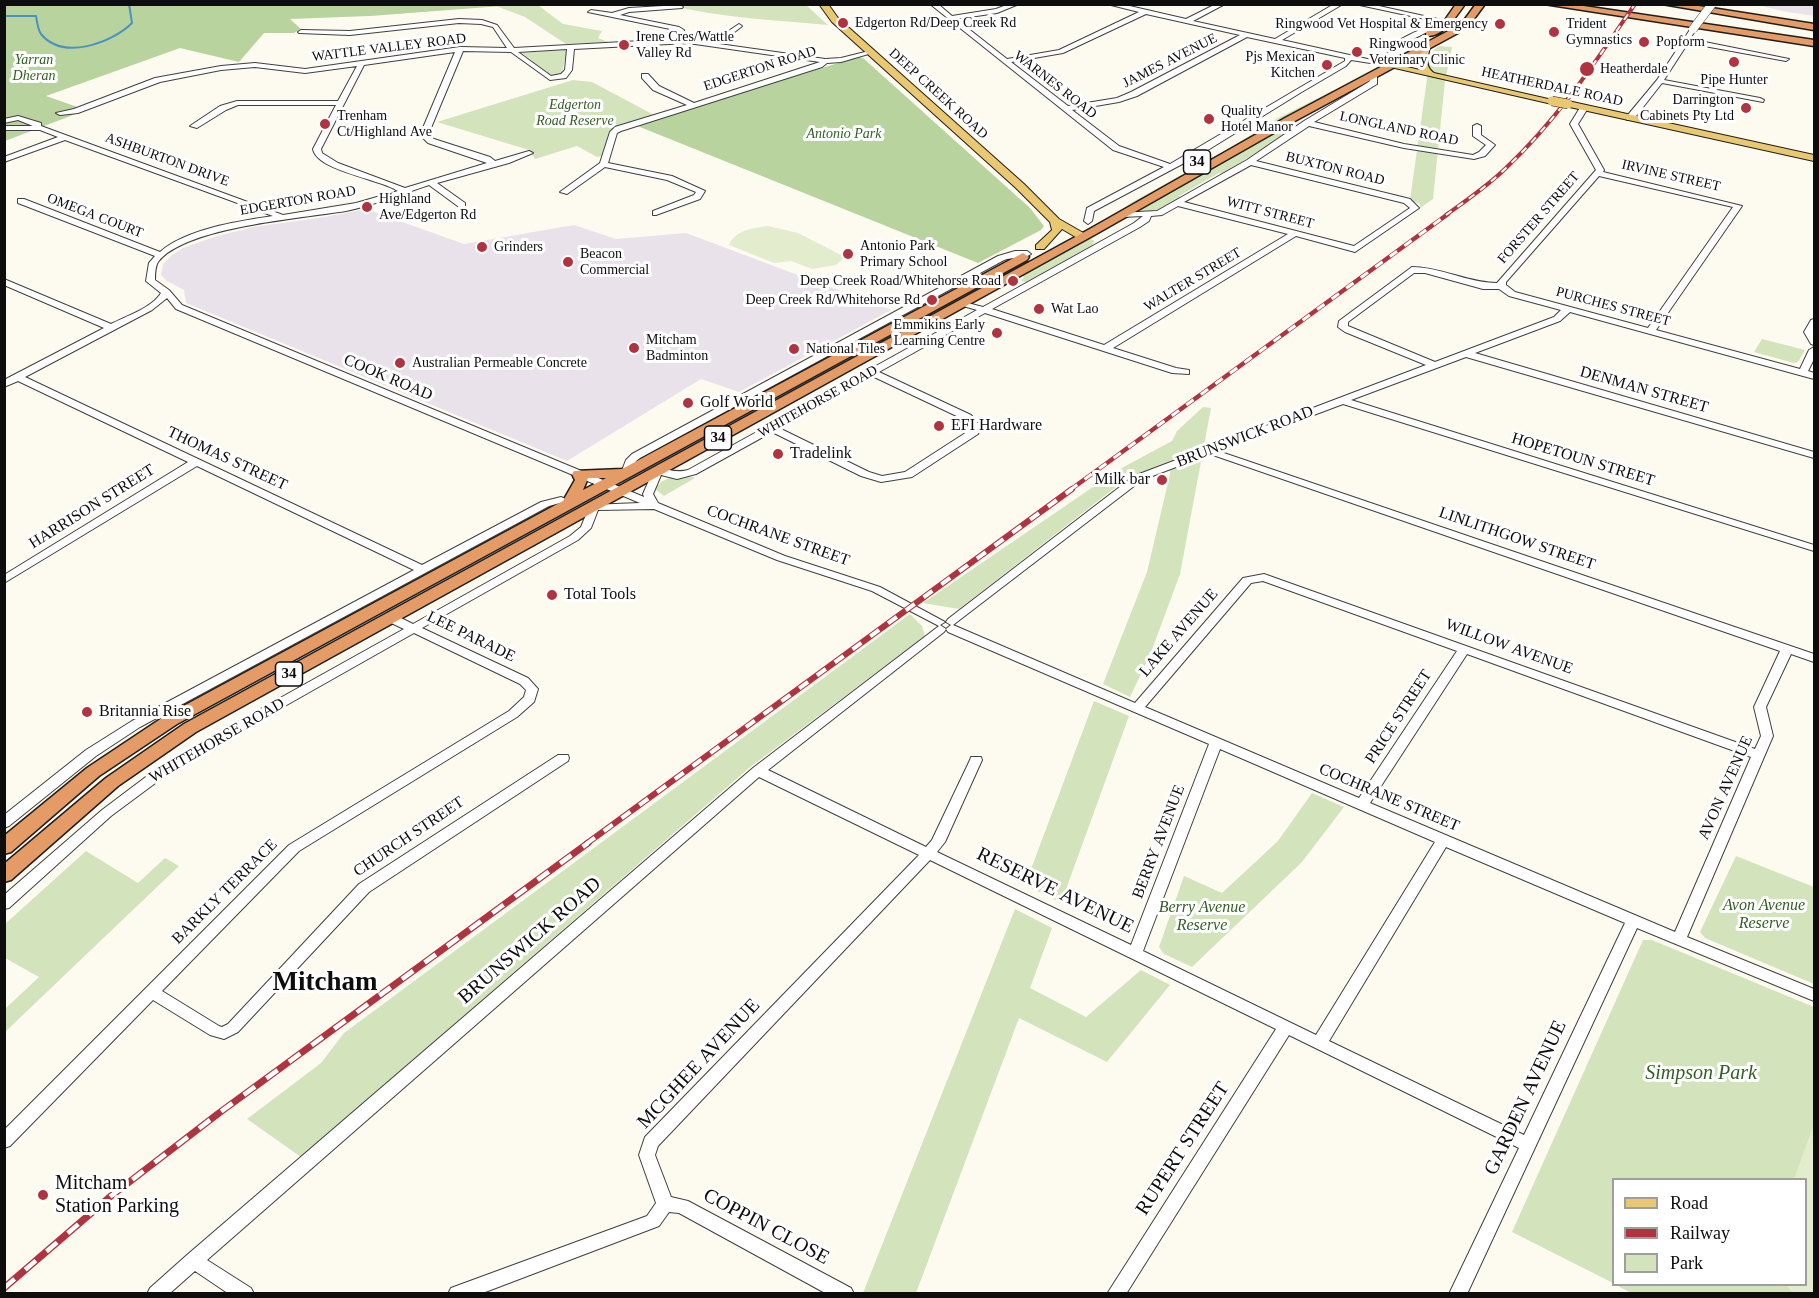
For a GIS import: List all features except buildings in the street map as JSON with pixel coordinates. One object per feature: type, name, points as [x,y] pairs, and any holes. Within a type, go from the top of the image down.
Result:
[{"type":"highway","name":"34","points":[[1375,63],[1444,25],[1461,4]]},
{"type":"highway","name":"34","points":[[1390,66],[1461,27],[1481,4]]},
{"type":"highway","points":[[1548,4],[1815,42]]},
{"type":"highway","points":[[1585,4],[1815,42]]},
{"type":"highway","points":[[1618,4],[1815,35]]},
{"type":"highway","points":[[1668,4],[1725,14],[1815,25]]},
{"type":"highway","points":[[1705,4],[1815,25]]},
{"type":"highway","points":[[1375,63],[1390,66]]},
{"type":"highway","name":"WHITEHORSE ROAD","points":[[4,875],[112,782],[148,755],[208,718],[963,303],[1082,229],[1375,63]]},
{"type":"highway","name":"WHITEHORSE ROAD","points":[[4,847],[93,772],[171,720],[1034,251],[1082,229],[1122,215],[1390,66]]},
{"type":"highway","points":[[1349,76],[1369,79]]},
{"type":"highway","points":[[570,503],[582,480],[579,474],[626,473]]},
{"type":"main road","name":"DEEP CREEK ROAD","points":[[823,4],[834,20],[869,53],[1037,202],[1055,222],[1082,229]]},
{"type":"main road","points":[[1426,47],[1421,66],[1428,74]]},
{"type":"main road","name":"HEATHERDALE ROAD","points":[[1390,66],[1815,158]]},
{"type":"main road","points":[[1369,79],[1428,74]]},
{"type":"main road","name":"DEEP CREEK ROAD","points":[[1037,202],[1082,229]]},
{"type":"main road","points":[[1034,251],[1057,231],[1055,222]]},
{"type":"street","name":"WARNES ROAD","points":[[933,4],[1116,148],[1171,167]]},
{"type":"street","points":[[951,18],[997,11],[1016,4]]},
{"type":"street","points":[[1110,4],[1375,63]]},
{"type":"street","points":[[1187,21],[1222,4]]},
{"type":"street","points":[[1276,40],[1340,4]]},
{"type":"street","points":[[1358,4],[1444,25]]},
{"type":"street","points":[[1630,118],[1660,81],[1685,40],[1712,4]]},
{"type":"street","points":[[612,15],[635,10],[680,7]]},
{"type":"street","points":[[591,12],[677,28],[681,30],[682,41]]},
{"type":"street","points":[[1005,61],[1061,52],[1145,12]]},
{"type":"street","points":[[301,32],[350,33],[475,21],[495,26],[512,50],[546,76],[557,78],[563,76],[568,70],[571,46]]},
{"type":"street","points":[[713,45],[739,26]]},
{"type":"street","name":"JAMES AVENUE","points":[[1066,109],[1119,100],[1134,94],[1247,34]]},
{"type":"street","points":[[1685,40],[1786,59]]},
{"type":"street","name":"WATTLE VALLEY ROAD","points":[[60,113],[75,111],[158,80],[221,68],[255,65],[305,71],[460,49],[512,50],[682,41],[825,61]]},
{"type":"street","points":[[1289,55],[1304,46]]},
{"type":"street","points":[[460,49],[424,135],[431,141],[489,161]]},
{"type":"street","name":"EDGERTON ROAD","points":[[604,164],[614,132],[626,126],[820,66],[825,61],[841,60],[869,53]]},
{"type":"street","name":"WHITEHORSE ROAD","points":[[1082,229],[1090,210],[1171,167],[1344,65],[1348,62],[1347,56]]},
{"type":"street","points":[[361,64],[317,149],[318,154],[335,165],[396,186],[404,191]]},
{"type":"street","points":[[645,76],[656,88],[692,105]]},
{"type":"street","name":"WHITEHORSE ROAD","points":[[1122,215],[1159,213],[1178,203],[1250,162],[1369,79]]},
{"type":"street","points":[[1660,81],[1760,100]]},
{"type":"street","points":[[195,126],[223,108],[237,103],[340,103]]},
{"type":"street","name":"FORSTER STREET","points":[[1501,286],[1502,281],[1600,167],[1574,124],[1584,108]]},
{"type":"street","name":"ASHBURTON DRIVE","points":[[4,121],[23,119],[41,128],[284,217]]},
{"type":"street","name":"LONGLAND ROAD","points":[[1307,123],[1421,150],[1474,157],[1482,154],[1491,145],[1477,136],[1477,126]]},
{"type":"street","name":"ASHBURTON DRIVE","points":[[4,128],[41,128]]},
{"type":"street","points":[[4,160],[65,137]]},
{"type":"street","name":"EDGERTON ROAD","points":[[159,255],[181,243],[203,235],[250,222],[349,208],[430,183],[489,161],[506,163],[529,153]]},
{"type":"street","name":"BUXTON ROAD","points":[[1250,162],[1414,204],[1415,208],[1355,249]]},
{"type":"street","points":[[564,192],[604,164],[669,178],[701,191],[697,197],[656,213]]},
{"type":"street","name":"IRVINE STREET","points":[[1597,173],[1738,206],[1651,331]]},
{"type":"street","points":[[430,183],[462,205]]},
{"type":"street","name":"OMEGA COURT","points":[[21,201],[159,255]]},
{"type":"street","name":"WITT STREET","points":[[1178,203],[1355,249]]},
{"type":"street","name":"WHITEHORSE ROAD","points":[[658,471],[669,475],[687,475],[1101,245],[1146,219],[1147,215]]},
{"type":"street","points":[[1082,229],[1101,245]]},
{"type":"street","name":"WALTER STREET","points":[[1105,349],[1294,234]]},
{"type":"street","points":[[149,308],[174,303],[166,292],[154,285],[148,273],[150,266],[159,255]]},
{"type":"street","name":"PURCHES STREET","points":[[1434,365],[1343,327],[1344,321],[1407,272],[1425,270],[1483,286],[1501,286],[1512,294],[1815,376]]},
{"type":"street","points":[[4,282],[112,328]]},
{"type":"street","points":[[4,384],[149,308],[162,299],[166,292]]},
{"type":"street","name":"COOK ROAD","points":[[174,303],[604,484]]},
{"type":"street","points":[[963,303],[1175,371],[1186,372]]},
{"type":"street","name":"BRUNSWICK ROAD","points":[[156,1293],[758,771],[1138,478],[1557,319],[1569,309]]},
{"type":"street","points":[[1815,322],[1809,332],[1815,342]]},
{"type":"street","points":[[1803,372],[1815,350]]},
{"type":"street","name":"DENMAN STREET","points":[[1467,353],[1477,358],[1815,455]]},
{"type":"street","points":[[772,428],[865,474],[881,479],[908,475],[974,432],[976,427],[967,417],[871,372]]},
{"type":"street","name":"THOMAS STREET","points":[[18,377],[423,570]]},
{"type":"street","name":"HOPETOUN STREET","points":[[1342,400],[1815,548]]},
{"type":"street","name":"LINLITHGOW STREET","points":[[1210,450],[1228,459],[1815,658]]},
{"type":"street","name":"HARRISON STREET","points":[[4,580],[196,462]]},
{"type":"street","points":[[594,507],[654,506],[648,494],[658,471]]},
{"type":"street","name":"COCHRANE STREET","points":[[604,484],[781,558],[876,589],[946,626],[1216,744],[1362,804],[1633,921],[1815,995]]},
{"type":"street","name":"WHITEHORSE ROAD","points":[[4,823],[74,766],[116,736],[545,504],[561,501],[570,503]]},
{"type":"street","name":"WHITEHORSE ROAD","points":[[4,904],[150,778],[582,533],[594,507]]},
{"type":"street","name":"WILLOW AVENUE","points":[[1247,580],[1264,577],[1759,755]]},
{"type":"street","name":"LAKE AVENUE","points":[[1136,709],[1247,580]]},
{"type":"street","name":"LEE PARADE","points":[[391,618],[524,681],[533,691]]},
{"type":"street","name":"PRICE STREET","points":[[1362,804],[1464,649]]},
{"type":"street","name":"AVON AVENUE","points":[[1679,939],[1767,736],[1760,707],[1787,649]]},
{"type":"street","name":"BARKLY TERRACE","points":[[4,1140],[294,848],[523,707],[533,691]]},
{"type":"street","name":"BERRY AVENUE","points":[[1135,953],[1216,744]]},
{"type":"street","name":"CHURCH STREET","points":[[152,992],[215,1031],[224,1033],[233,1028],[364,888],[563,758]]},
{"type":"street","name":"MCGHEE AVENUE","points":[[665,1204],[647,1155],[651,1142],[929,854],[938,842],[976,760]]},
{"type":"street","name":"RESERVE AVENUE","points":[[758,771],[1527,1144]]},
{"type":"street","points":[[1320,1042],[1444,839]]},
{"type":"street","name":"GARDEN AVENUE","points":[[1458,1293],[1633,921]]},
{"type":"street","name":"RUPERT STREET","points":[[1116,1293],[1286,1027]]},
{"type":"street","points":[[457,1293],[653,1221],[665,1204]]},
{"type":"street","name":"COPPIN CLOSE","points":[[665,1204],[682,1206],[845,1293]]},
{"type":"street","points":[[193,1261],[245,1293]]},
{"type":"shaded area","points":[[1758,5],[1814,5],[1814,16],[1782,11]]},
{"type":"shaded area","points":[[366,209],[464,244],[574,225],[616,239],[686,233],[891,310],[739,392],[701,379],[567,461],[186,303],[184,290],[161,275],[163,264],[171,256],[183,248],[214,237],[253,227]]},
{"type":"green space","name":"Yarran Dheran","points":[[5,5],[515,5],[369,16],[290,19],[301,29],[294,33],[264,33],[239,62],[180,48],[46,96],[86,110],[5,141]]},
{"type":"green space","points":[[354,5],[538,5],[563,24],[602,31],[598,38],[608,42],[566,44],[525,17],[496,6],[369,16]]},
{"type":"green space","points":[[670,5],[806,5],[828,25],[728,16]]},
{"type":"green space","points":[[1439,46],[1452,47],[1445,81],[1433,199],[1420,208],[1420,204],[1410,200],[1427,65],[1432,52]]},
{"type":"green space","points":[[567,49],[562,73],[552,76],[522,53]]},
{"type":"green space","name":"Antonio Park","points":[[858,57],[863,58],[1030,208],[1044,226],[1041,230],[978,263],[635,125]]},
{"type":"green space","name":"Edgerton Road Reserve","points":[[573,80],[592,82],[654,115],[612,129],[603,156],[597,157],[577,146],[535,159],[529,150],[437,122]]},
{"type":"green space","points":[[1336,91],[1155,193],[1125,206],[1225,151],[1278,118]]},
{"type":"green space","points":[[1297,122],[1293,126],[1296,127],[1224,173],[1219,173],[1179,196],[1181,198],[1157,211],[1134,214],[1278,130]]},
{"type":"green space","points":[[768,226],[798,233],[845,257],[836,265],[812,269],[791,261],[774,263],[729,245],[740,233]]},
{"type":"green space","points":[[1090,238],[1094,241],[1092,246],[1027,283],[1021,280],[1024,278],[1022,275]]},
{"type":"green space","points":[[1762,339],[1805,350],[1798,362],[1794,363],[1754,352]]},
{"type":"green space","points":[[1203,407],[1211,408],[1180,574],[1150,655],[1130,697],[1103,684],[1147,572],[1170,474],[1170,461],[1125,480],[959,609],[923,603],[1118,470],[1172,441],[1177,431]]},
{"type":"green space","points":[[669,478],[695,478],[664,496],[655,489]]},
{"type":"green space","points":[[910,614],[922,626],[925,636],[749,768],[301,1157],[247,1119],[321,1063],[344,1033]]},
{"type":"green space","points":[[1094,701],[1129,716],[1061,903],[1025,885]]},
{"type":"green space","name":"Berry Avenue Reserve","points":[[1312,793],[1344,807],[1302,862],[1192,967],[1164,954],[1159,947],[1184,876],[1222,893],[1278,841]]},
{"type":"green space","points":[[86,851],[138,883],[165,858],[179,866],[5,1032],[5,1009],[39,977],[5,958],[5,924]]},
{"type":"green space","name":"Avon Avenue Reserve","points":[[1736,856],[1814,887],[1814,984],[1705,938],[1700,932]]},
{"type":"green space","points":[[1015,909],[1052,928],[1030,988],[1086,1017],[1141,970],[1170,985],[1107,1062],[1019,1018],[916,1293],[863,1293]]},
{"type":"green space","name":"Simpson Park","points":[[1643,940],[1652,940],[1814,1007],[1814,1293],[1633,1294],[1618,1286],[1807,1286],[1807,1178],[1612,1178],[1612,1282],[1512,1232]]},
{"type":"green space","points":[[1814,1124],[1814,1293],[1793,1293],[1787,1286],[1807,1286],[1807,1178],[1794,1178]]},
{"type":"waterway","points":[[4,16],[36,16],[41,34],[50,42],[74,48],[112,37],[132,23],[129,4]]},
{"type":"waterway","points":[[303,4],[322,4]]},
{"type":"railway","points":[[1446,215],[1500,174],[1526,149],[1576,89],[1635,4]]},
{"type":"railway","points":[[1070,490],[1448,214]]},
{"type":"railway","points":[[586,844],[1072,489]]},
{"type":"railway","points":[[4,1288],[111,1196],[219,1113],[588,843]]},
{"type":"place","name":"Edgerton Rd/Deep Creek Rd","points":[[843,23]]},
{"type":"place","name":"Ringwood Vet Hospital & Emergency","points":[[1500,24]]},
{"type":"place","name":"Trident Gymnastics","points":[[1554,32]]},
{"type":"place","name":"Popform","points":[[1644,42]]},
{"type":"place","name":"Irene Cres/Wattle Valley Rd","points":[[624,45]]},
{"type":"place","name":"Ringwood Veterinary Clinic","points":[[1357,52]]},
{"type":"place","name":"Pipe Hunter","points":[[1734,62]]},
{"type":"place","name":"Pjs Mexican Kitchen","points":[[1327,65]]},
{"type":"place","name":"Heatherdale","points":[[1587,69]]},
{"type":"place","name":"Darrington Cabinets Pty Ltd","points":[[1746,108]]},
{"type":"place","name":"Quality Hotel Manor","points":[[1209,119]]},
{"type":"place","name":"Trenham Ct/Highland Ave","points":[[325,124]]},
{"type":"place","name":"Highland Ave/Edgerton Rd","points":[[367,207]]},
{"type":"place","name":"Grinders","points":[[482,247]]},
{"type":"place","name":"Antonio Park Primary School","points":[[848,254]]},
{"type":"place","name":"Beacon Commercial","points":[[568,262]]},
{"type":"place","name":"Deep Creek Road/Whitehorse Road","points":[[1013,281]]},
{"type":"place","name":"Deep Creek Rd/Whitehorse Rd","points":[[932,300]]},
{"type":"place","name":"Wat Lao","points":[[1039,309]]},
{"type":"place","name":"Emmikins Early Learning Centre","points":[[997,333]]},
{"type":"place","name":"Mitcham Badminton","points":[[634,348]]},
{"type":"place","name":"National Tiles","points":[[794,349]]},
{"type":"place","name":"Australian Permeable Concrete","points":[[400,363]]},
{"type":"place","name":"Golf World","points":[[688,403]]},
{"type":"place","name":"EFI Hardware","points":[[939,426]]},
{"type":"place","name":"Tradelink","points":[[778,454]]},
{"type":"place","name":"Milk bar","points":[[1162,480]]},
{"type":"place","name":"Total Tools","points":[[552,595]]},
{"type":"place","name":"Britannia Rise","points":[[87,712]]},
{"type":"place","name":"Mitcham Station Parking","points":[[43,1195]]},
{"type":"district","name":"Mitcham","points":[[325,983]]}]
